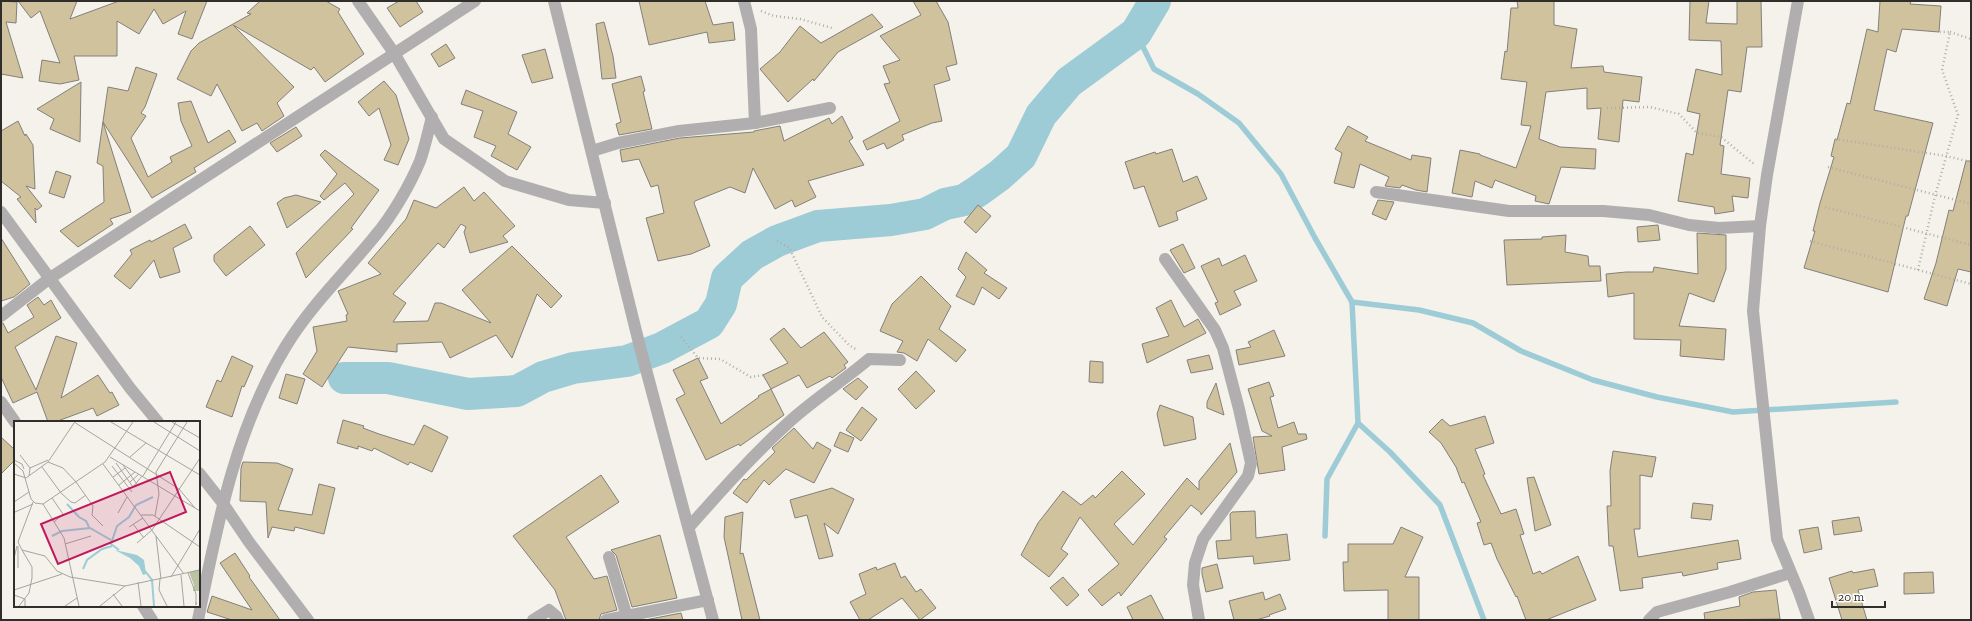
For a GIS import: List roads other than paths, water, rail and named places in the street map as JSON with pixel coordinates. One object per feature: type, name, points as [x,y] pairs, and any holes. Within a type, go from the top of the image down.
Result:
[{"type":"street","points":[[358,1],[394,53],[444,139],[505,181],[569,200],[605,203]]},
{"type":"street","points":[[1,316],[50,278],[475,1]]},
{"type":"street","points":[[554,1],[640,347],[648,372],[713,620]]},
{"type":"street","points":[[1798,1],[1760,226],[1753,311],[1777,539],[1809,620]]},
{"type":"street","points":[[745,3],[751,29],[754,62],[755,123]]},
{"type":"street","points":[[592,151],[618,143],[679,131],[755,123],[830,108]]},
{"type":"street","points":[[198,620],[222,502],[262,388],[285,346],[307,313],[376,236],[399,201],[420,161],[432,118]]},
{"type":"street","points":[[1376,192],[1509,211],[1603,211],[1649,215],[1689,225],[1719,228],[1760,226]]},
{"type":"street","points":[[1,212],[130,388],[157,421]]},
{"type":"street","points":[[1165,259],[1215,330],[1223,348],[1239,409],[1251,464],[1248,476],[1203,539],[1194,564],[1193,584],[1199,620]]},
{"type":"street","points":[[689,527],[736,475],[788,423],[869,359],[900,360]]},
{"type":"street","points":[[1,402],[14,421]]},
{"type":"street","points":[[200,474],[222,502],[248,542],[308,620]]},
{"type":"street","points":[[609,557],[627,618]]},
{"type":"street","points":[[1649,620],[1657,612],[1730,592],[1790,573]]},
{"type":"street","points":[[606,620],[627,618],[708,600]]},
{"type":"street","points":[[144,607],[152,620]]},
{"type":"street","points":[[533,620],[549,610],[558,620]]},
{"type":"waterway","points":[[344,378],[388,378],[468,394],[517,391],[543,377],[573,368],[627,361],[662,348],[709,323],[721,304],[727,278],[752,255],[777,241],[818,226],[891,220],[925,214],[945,204],[964,200],[978,191],[1000,175],[1021,156],[1041,115],[1069,82],[1136,33],[1155,1]]},
{"type":"waterway","points":[[1136,33],[1154,69],[1198,94],[1239,123],[1281,174],[1315,238],[1352,302],[1419,310],[1473,323],[1521,351],[1593,380],[1657,397],[1733,412],[1896,402]]},
{"type":"waterway","points":[[1352,302],[1358,423],[1390,452],[1440,505],[1484,620]]},
{"type":"waterway","points":[[1325,536],[1327,479],[1358,423]]}]
